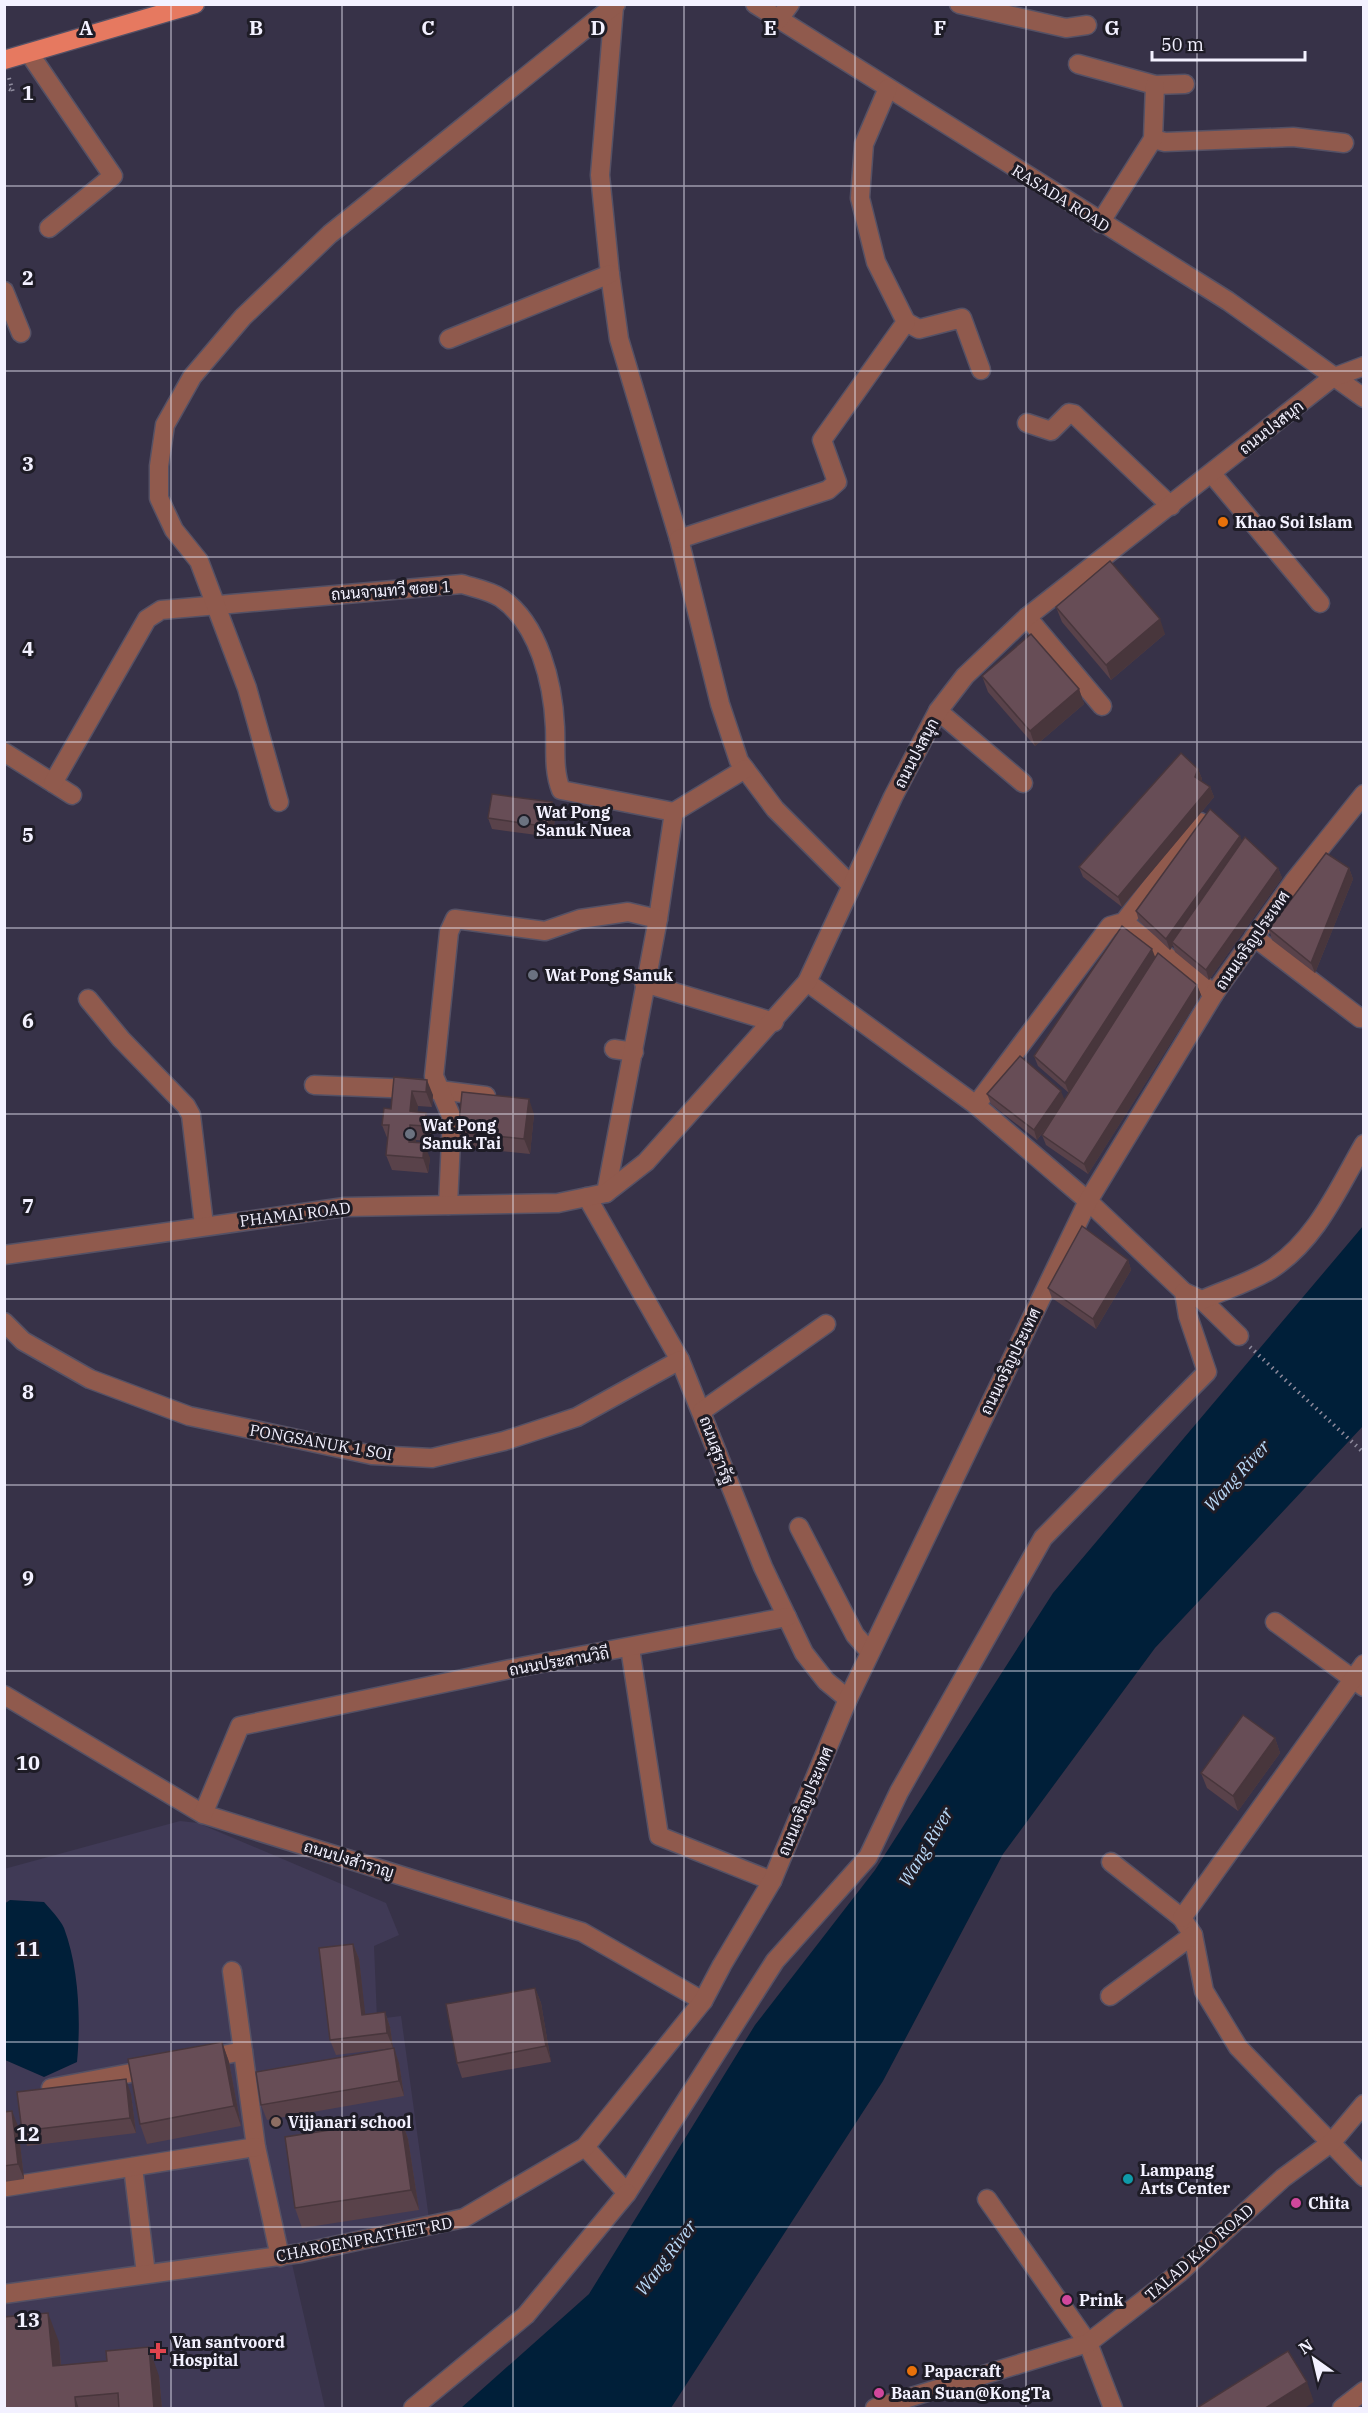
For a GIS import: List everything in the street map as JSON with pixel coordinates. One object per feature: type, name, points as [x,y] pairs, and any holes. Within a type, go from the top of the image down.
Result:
[{"type":"main road","points":[[4,60],[195,4]]},
{"type":"street","name":"RASADA ROAD","points":[[755,4],[1100,223],[1228,301],[1332,378],[1364,398]]},
{"type":"street","points":[[779,19],[790,4]]},
{"type":"street","points":[[959,4],[1066,28],[1087,25]]},
{"type":"street","points":[[615,6],[600,175],[619,339],[679,539],[720,704],[739,761],[776,809],[851,885]]},
{"type":"street","points":[[279,802],[247,688],[216,604],[199,561],[174,530],[159,498],[159,466],[165,425],[192,377],[243,317],[330,234],[615,6]]},
{"type":"street","points":[[29,53],[112,176],[49,228]]},
{"type":"street","points":[[1078,64],[1155,85],[1185,84]]},
{"type":"street","points":[[1100,223],[1153,139],[1155,85]]},
{"type":"street","points":[[888,88],[864,144],[860,198],[876,262],[906,322],[919,328],[962,318],[981,370]]},
{"type":"street","points":[[1153,139],[1165,142],[1293,137],[1344,143]]},
{"type":"street","points":[[449,339],[610,274]]},
{"type":"street","points":[[4,291],[21,333]]},
{"type":"street","points":[[679,539],[818,494],[828,490],[837,482],[822,441],[906,322]]},
{"type":"street","points":[[1332,378],[1364,366]]},
{"type":"street","name":"ถนนปงสนุก","points":[[587,1197],[606,1193],[646,1162],[774,1022],[807,982],[851,885],[938,711],[965,676],[1027,617],[1332,378]]},
{"type":"street","points":[[1027,423],[1051,431],[1069,413],[1074,414],[1171,506]]},
{"type":"street","points":[[1212,474],[1320,603]]},
{"type":"street","name":"ถนนจามทวี ซอย 1","points":[[53,783],[147,619],[161,610],[462,584],[501,598],[524,620],[544,661],[555,723],[556,778],[561,790],[674,812]]},
{"type":"street","points":[[1027,617],[1102,705]]},
{"type":"street","points":[[938,711],[1023,783]]},
{"type":"street","points":[[4,752],[72,795]]},
{"type":"street","points":[[606,1193],[634,1052],[644,983],[658,919],[674,812],[745,769]]},
{"type":"street","name":"ถนนเจริญประเทศ","points":[[704,2001],[722,1965],[772,1881],[848,1699],[1088,1201],[1215,994],[1294,881],[1364,794]]},
{"type":"street","points":[[976,1106],[1110,926],[1124,922],[1200,822]]},
{"type":"street","points":[[448,1205],[452,1118],[434,1076],[449,932],[455,919],[546,931],[580,919],[628,912],[658,919]]},
{"type":"street","points":[[1124,922],[1215,994]]},
{"type":"street","points":[[1254,937],[1360,1018]]},
{"type":"street","points":[[807,982],[976,1106],[1088,1201],[1184,1292],[1202,1300],[1239,1336]]},
{"type":"street","points":[[644,983],[774,1022]]},
{"type":"street","points":[[88,999],[128,1047],[186,1106],[191,1115],[204,1225]]},
{"type":"street","points":[[614,1049],[634,1052]]},
{"type":"street","points":[[314,1085],[439,1090],[507,1098]]},
{"type":"street","points":[[1202,1300],[1270,1270],[1295,1251],[1316,1228],[1364,1144]]},
{"type":"street","name":"PHAMAI ROAD","points":[[4,1255],[204,1225],[345,1207],[558,1203],[587,1197]]},
{"type":"street","name":"ถนนสุรารัฐ","points":[[587,1197],[680,1360],[759,1557],[804,1653],[826,1681],[848,1699]]},
{"type":"street","points":[[414,2409],[526,2315],[627,2193],[775,1961],[868,1857],[898,1792],[1044,1538],[1207,1372],[1188,1316],[1184,1292]]},
{"type":"street","name":"PONGSANUK 1 SOI","points":[[4,1322],[22,1341],[90,1379],[189,1416],[372,1455],[432,1458],[504,1441],[577,1417],[680,1360]]},
{"type":"street","points":[[702,1411],[826,1324]]},
{"type":"street","points":[[799,1527],[855,1635],[870,1652]]},
{"type":"street","name":"ถนนประสานวิถี","points":[[203,1814],[240,1726],[510,1669],[787,1617]]},
{"type":"street","points":[[1182,1918],[1360,1676],[1275,1622]]},
{"type":"street","points":[[630,1648],[659,1836],[772,1881]]},
{"type":"street","name":"ถนนปงสำราญ","points":[[4,1695],[203,1814],[582,1932],[704,2001]]},
{"type":"street","points":[[1111,1862],[1182,1918],[1193,1935],[1204,1991],[1238,2047],[1364,2176]]},
{"type":"street","points":[[1110,1996],[1193,1935]]},
{"type":"street","points":[[231,1971],[256,2147],[280,2257]]},
{"type":"street","name":"CHAROENPRATHET RD","points":[[4,2294],[280,2257],[464,2218],[585,2147],[704,2001]]},
{"type":"street","points":[[187,2062],[243,2051]]},
{"type":"street","points":[[51,2088],[164,2066]]},
{"type":"street","points":[[247,2079],[270,2075]]},
{"type":"street","name":"TALAD KAO ROAD","points":[[875,2409],[1088,2343],[1179,2272],[1283,2178],[1332,2142],[1364,2104]]},
{"type":"street","points":[[6,2187],[256,2147]]},
{"type":"street","points":[[585,2147],[627,2193]]},
{"type":"street","points":[[133,2167],[146,2274]]},
{"type":"street","points":[[987,2199],[1088,2343],[1113,2409]]},
{"type":"street","points":[[1342,2409],[1364,2391]]},
{"type":"path","points":[[4,86],[13,92]]},
{"type":"path","points":[[1239,1336],[1364,1454]]},
{"type":"shaded area","points":[[180,1821],[198,1823],[386,1903],[399,1935],[374,1946],[377,2019],[401,2016],[430,2226],[290,2255],[325,2408],[5,2408],[4,1869]]},
{"type":"water","name":"Wang River","points":[[1363,1226],[1363,1426],[1155,1648],[1003,1854],[883,2081],[671,2408],[461,2408],[589,2294],[755,2025],[875,1870],[1053,1593]]},
{"type":"water","points":[[10,1900],[44,1902],[64,1928],[73,1960],[79,2012],[77,2062],[44,2077],[5,2060],[4,1904]]},
{"type":"building","points":[[1110,561],[1160,619],[1106,665],[1056,607]]},
{"type":"building","points":[[1031,634],[1079,689],[1030,731],[982,676]]},
{"type":"building","points":[[1181,753],[1198,769],[1195,777],[1210,787],[1118,897],[1079,867]]},
{"type":"building","points":[[492,794],[552,802],[548,827],[488,818]]},
{"type":"building","points":[[1210,809],[1240,836],[1166,939],[1136,911]]},
{"type":"building","points":[[1245,837],[1278,868],[1206,970],[1172,942]]},
{"type":"building","points":[[1326,853],[1349,868],[1311,963],[1269,929]]},
{"type":"building","points":[[1122,926],[1152,949],[1065,1083],[1034,1056]]},
{"type":"building","points":[[1158,953],[1197,985],[1084,1164],[1042,1135]]},
{"type":"building","points":[[1020,1056],[1061,1091],[1034,1130],[987,1094]]},
{"type":"building","points":[[394,1077],[427,1080],[426,1092],[412,1091],[410,1111],[426,1113],[425,1126],[410,1125],[409,1142],[424,1143],[423,1158],[386,1155],[389,1125],[382,1125],[384,1108],[391,1109]]},
{"type":"building","points":[[462,1092],[529,1099],[524,1139],[458,1132]]},
{"type":"building","points":[[1082,1226],[1128,1260],[1093,1319],[1048,1288]]},
{"type":"building","points":[[1243,1715],[1275,1738],[1233,1796],[1201,1773]]},
{"type":"building","points":[[353,1944],[362,2015],[385,2012],[387,2033],[330,2040],[319,1948]]},
{"type":"building","points":[[535,1988],[546,2046],[457,2063],[446,2004]]},
{"type":"building","points":[[222,2042],[234,2106],[140,2124],[128,2059]]},
{"type":"building","points":[[394,2048],[399,2081],[261,2105],[256,2072]]},
{"type":"building","points":[[126,2079],[130,2118],[22,2131],[17,2092]]},
{"type":"building","points":[[12,2111],[18,2164],[4,2166],[4,2112]]},
{"type":"building","points":[[401,2119],[411,2190],[295,2208],[285,2137]]},
{"type":"building","points":[[48,2313],[53,2366],[107,2361],[106,2351],[149,2347],[154,2409],[119,2409],[118,2393],[75,2397],[76,2409],[4,2409],[4,2317]]},
{"type":"building","points":[[1288,2351],[1307,2382],[1264,2409],[1195,2409]]},
{"type":"place","name":"Khao Soi Islam","points":[[1223,522]]},
{"type":"place","name":"Wat Pong Sanuk Nuea","points":[[524,821]]},
{"type":"place","name":"Wat Pong Sanuk","points":[[533,975]]},
{"type":"place","name":"Wat Pong Sanuk Tai","points":[[410,1134]]},
{"type":"place","name":"Vijjanari school","points":[[276,2122]]},
{"type":"place","name":"Lampang Arts Center","points":[[1128,2179]]},
{"type":"place","name":"Chita","points":[[1296,2203]]},
{"type":"place","name":"Prink","points":[[1067,2300]]},
{"type":"place","name":"Van santvoord Hospital","points":[[158,2351]]},
{"type":"place","name":"Papacraft","points":[[912,2371]]},
{"type":"place","name":"Baan Suan@KongTa","points":[[879,2393]]}]
